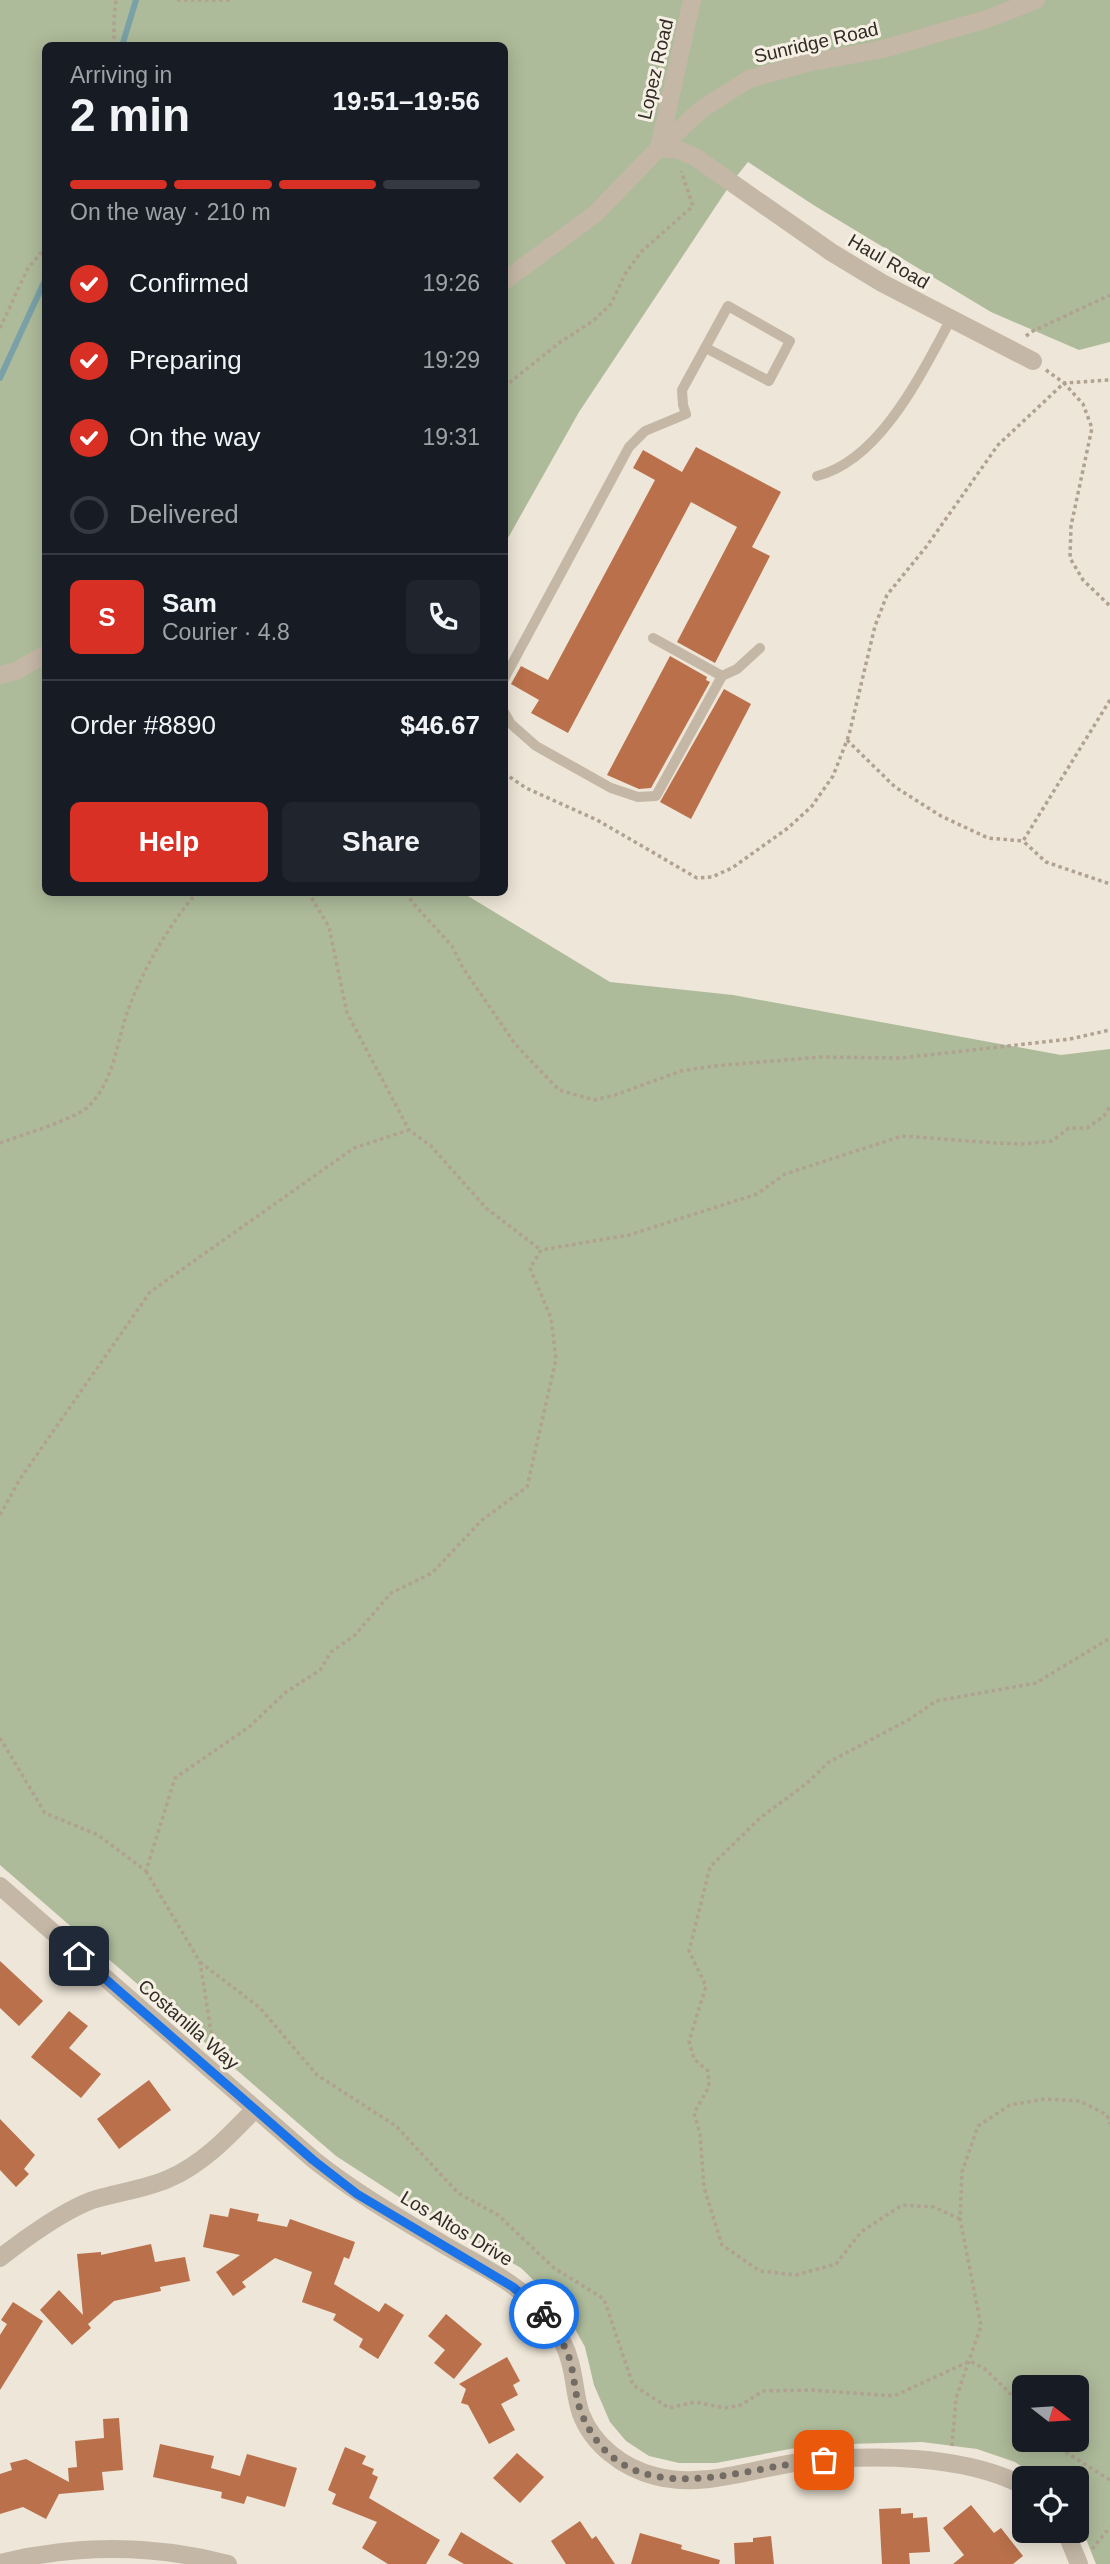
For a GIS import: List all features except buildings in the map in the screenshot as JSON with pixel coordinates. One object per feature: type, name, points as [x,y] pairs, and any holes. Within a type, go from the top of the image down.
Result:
[{"type":"street","name":"Lopez Road","points":[[666,149],[692,0]]},
{"type":"street","name":"Sunridge Road","points":[[508,278],[595,214],[666,149],[702,109],[749,79],[807,63],[883,49],[987,19],[1036,0]]},
{"type":"street","name":"Haul Road","points":[[666,149],[695,157],[820,245],[872,277],[1033,361]]},
{"type":"street","points":[[0,675],[16,671],[42,656]]},
{"type":"street","name":"Costanilla Way","points":[[0,1886],[255,2109]]},
{"type":"street","points":[[0,2258],[68,2212],[93,2200],[167,2179],[195,2164],[226,2139],[255,2109]]},
{"type":"street","name":"Los Altos Drive","points":[[255,2109],[357,2194],[492,2273],[530,2300],[553,2326],[563,2343],[570,2361],[581,2413],[589,2429],[601,2446],[636,2470],[672,2480],[695,2480],[800,2462],[859,2459],[950,2462],[982,2468],[1012,2481]]},
{"type":"street","points":[[1070,2543],[1079,2564]]},
{"type":"street","points":[[0,2563],[76,2549],[130,2548],[228,2564]]},
{"type":"lane","points":[[508,672],[629,447],[645,431],[687,414],[682,390],[728,306],[790,341],[769,381],[706,348]]},
{"type":"lane","points":[[817,475],[828,473],[846,461],[881,432],[912,392],[951,319]]},
{"type":"lane","points":[[653,638],[722,676]]},
{"type":"lane","points":[[508,719],[536,746],[611,788],[638,797],[656,796],[722,676],[737,669],[760,648]]},
{"type":"path","points":[[114,42],[116,0]]},
{"type":"path","points":[[177,0],[231,0]]},
{"type":"path","points":[[508,384],[559,343],[593,321],[611,304],[625,274],[641,252],[692,206],[666,149]]},
{"type":"path","points":[[0,328],[28,268],[42,252]]},
{"type":"path","points":[[1011,349],[1033,331],[1110,295]]},
{"type":"path","points":[[1033,361],[1064,383],[1083,404],[1092,428],[1071,526],[1070,558],[1083,580],[1110,606]]},
{"type":"path","points":[[508,776],[526,788],[597,820],[696,878],[712,877],[732,868],[788,828],[812,806],[833,776],[847,740],[875,626],[887,595],[926,547],[998,445],[1064,383],[1110,380]]},
{"type":"path","points":[[1023,841],[1110,699]]},
{"type":"path","points":[[847,740],[895,787],[941,816],[988,838],[1023,841],[1046,862],[1110,884]]},
{"type":"path","points":[[0,1143],[88,1108],[107,1082],[121,1043],[127,1014],[152,957],[176,918],[194,896]]},
{"type":"path","points":[[310,896],[329,927],[347,1013],[409,1130],[430,1146],[486,1208],[541,1250]]},
{"type":"path","points":[[409,896],[452,946],[463,968],[515,1044],[559,1090],[593,1100],[615,1095],[681,1071],[714,1066],[821,1057],[901,1058],[1070,1039],[1110,1030]]},
{"type":"path","points":[[146,1871],[175,1778],[248,1727],[286,1692],[320,1670],[331,1652],[355,1635],[391,1593],[432,1573],[482,1520],[527,1487],[556,1359],[551,1318],[530,1268],[541,1250],[642,1231],[757,1194],[785,1174],[902,1136],[1022,1144],[1052,1141],[1069,1128],[1087,1128],[1104,1116],[1110,1106]]},
{"type":"path","points":[[0,1515],[20,1479],[150,1292],[354,1148],[409,1130]]},
{"type":"path","points":[[960,2219],[934,2207],[902,2205],[861,2232],[836,2264],[796,2275],[760,2271],[722,2245],[704,2188],[700,2134],[694,2113],[709,2087],[709,2071],[694,2059],[689,2041],[706,1986],[689,1951],[702,1894],[710,1867],[761,1817],[806,1784],[829,1762],[910,1719],[936,1701],[1036,1683],[1110,1638]]},
{"type":"path","points":[[0,1738],[45,1813],[98,1835],[146,1871],[200,1962],[219,2078]]},
{"type":"path","points":[[200,1962],[260,2008],[317,2075],[396,2126],[458,2193],[498,2215],[554,2268],[604,2299],[633,2385],[668,2407],[695,2402],[725,2407],[741,2405],[764,2392],[812,2390],[894,2396],[970,2361]]},
{"type":"path","points":[[950,2462],[956,2398],[981,2326],[960,2219],[962,2172],[978,2126],[1010,2105],[1045,2099],[1080,2102],[1107,2115],[1110,2124]]},
{"type":"path","points":[[970,2361],[985,2369],[1012,2395]]},
{"type":"path","points":[[1066,2452],[1110,2480]]},
{"type":"path","points":[[1079,2564],[1110,2527]]},
{"type":"green space","points":[[0,0],[1110,0],[1110,342],[1079,350],[991,312],[815,206],[748,162],[579,412],[508,538],[508,42],[42,42],[42,896],[468,896],[610,982],[733,995],[1061,1055],[1110,1049],[1110,2564],[1096,2564],[1088,2543],[1089,2466],[1021,2466],[977,2449],[922,2442],[811,2445],[716,2463],[679,2463],[649,2456],[626,2441],[610,2422],[594,2385],[585,2347],[565,2311],[521,2268],[404,2200],[336,2156],[0,1865]]},
{"type":"waterway","points":[[123,42],[136,0]]},
{"type":"waterway","points":[[0,378],[42,287]]},
{"type":"way so far","points":[[544,2314],[563,2343],[570,2361],[581,2413],[589,2429],[601,2446],[636,2470],[672,2480],[695,2480],[824,2460]]},
{"type":"route","points":[[79,1956],[313,2160],[357,2194],[492,2273],[530,2300],[544,2314]]}]
